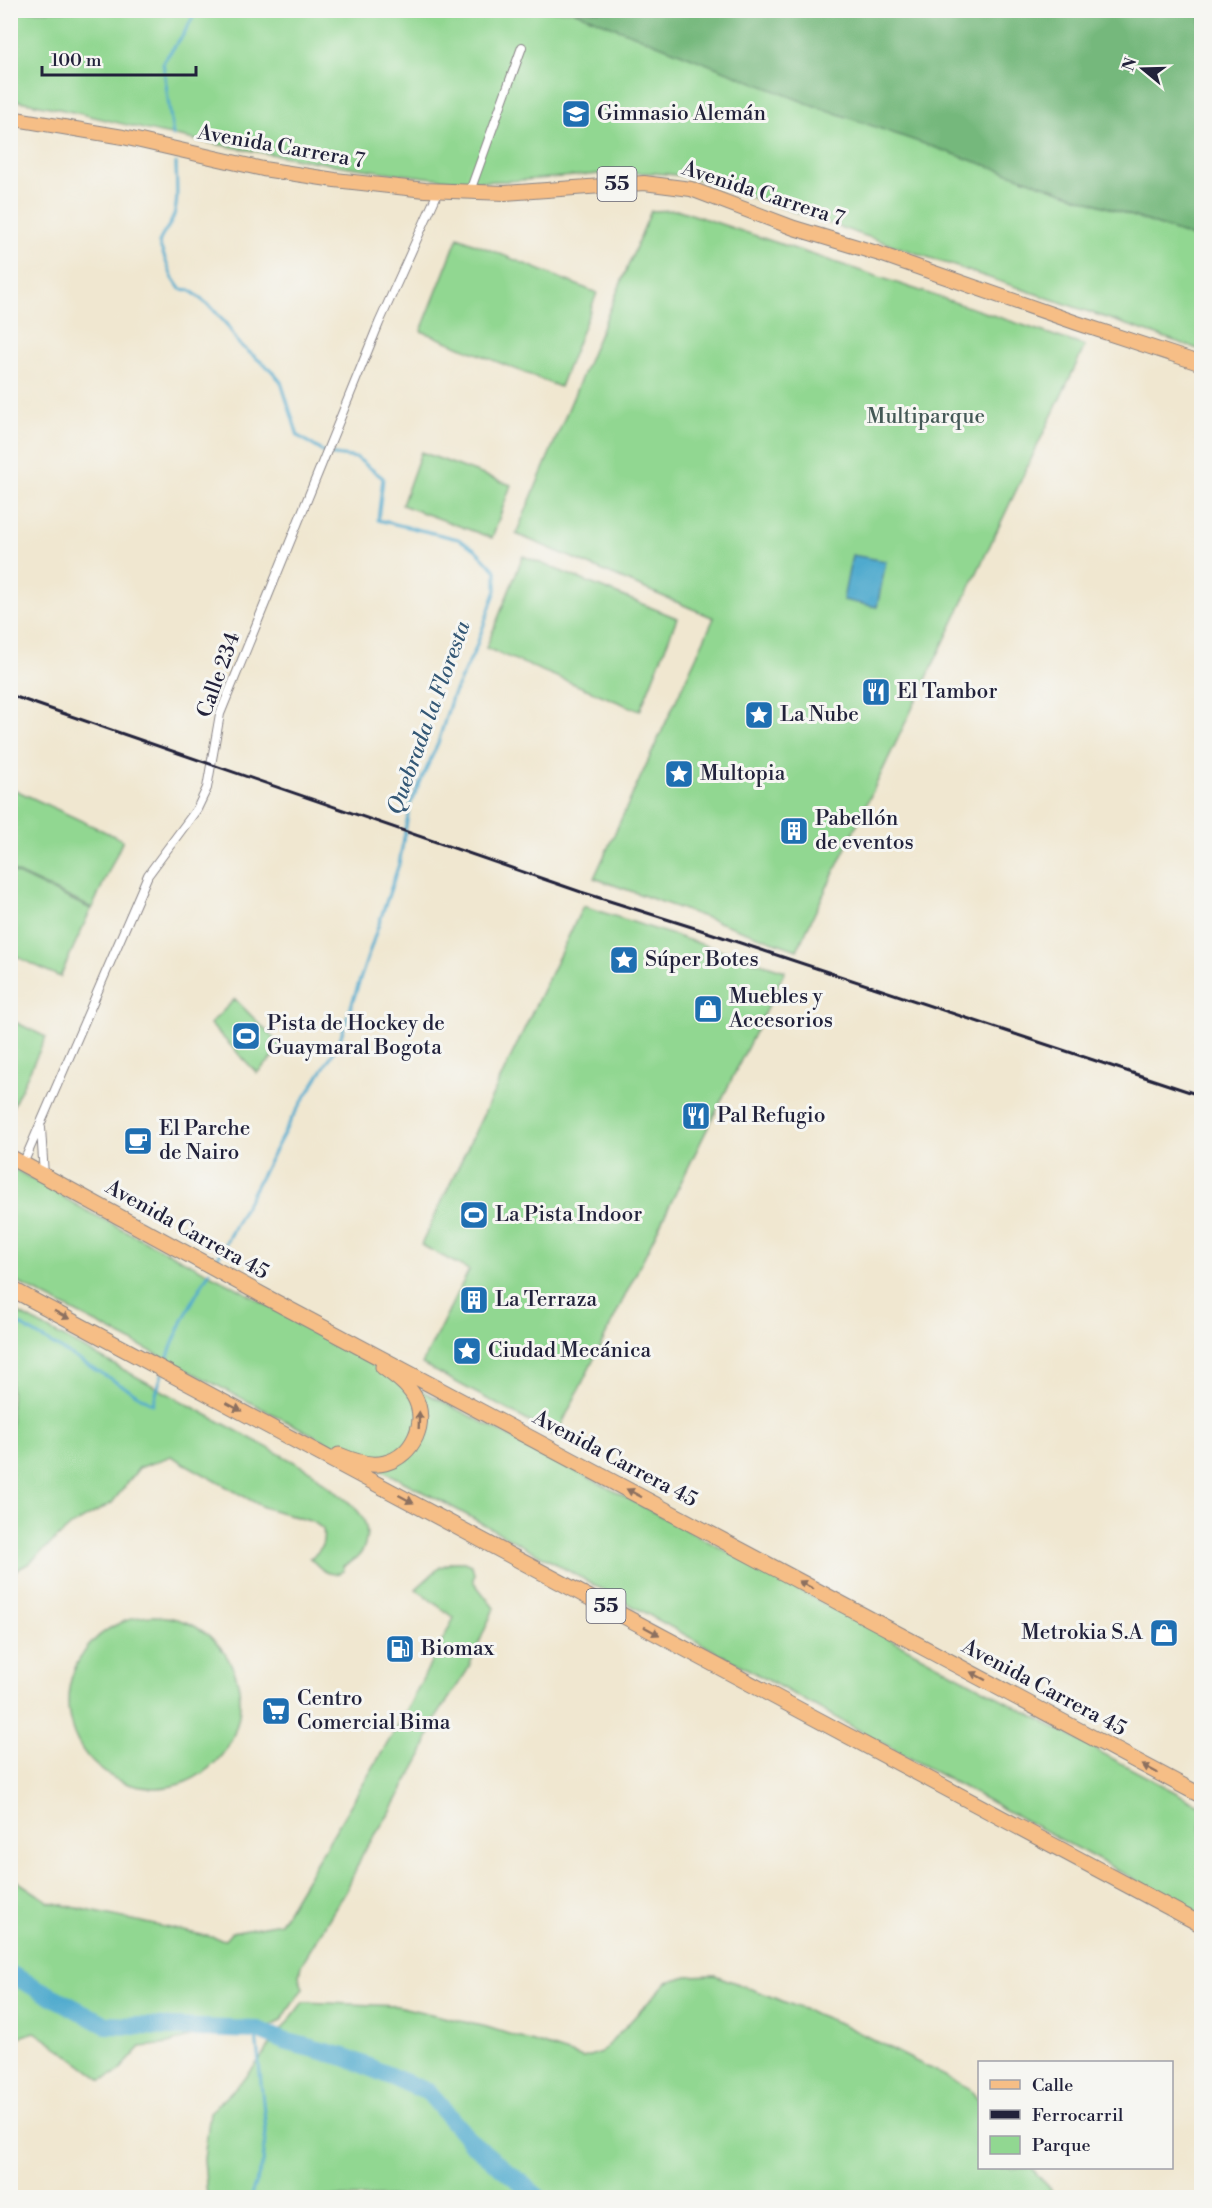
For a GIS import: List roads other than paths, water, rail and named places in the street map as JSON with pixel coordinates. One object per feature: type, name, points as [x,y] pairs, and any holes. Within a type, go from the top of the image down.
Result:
[{"type":"highway","name":"Avenida Carrera 45","points":[[17,1161],[328,1330],[1202,1796]]},
{"type":"highway","name":"55","points":[[10,1288],[1202,1925]]},
{"type":"highway","points":[[267,1425],[363,1463],[384,1463],[399,1456],[411,1446],[420,1425],[420,1414],[413,1395],[405,1384],[387,1370],[328,1330]]},
{"type":"main road","name":"Avenida Carrera 7","points":[[10,118],[123,137],[262,169],[425,190],[504,193],[644,183],[691,189],[794,228],[880,254],[1202,364]]},
{"type":"street","points":[[470,191],[522,47]]},
{"type":"street","name":"Calle 234","points":[[17,1161],[41,1125],[148,875],[197,809],[207,788],[220,714],[379,323],[439,190]]},
{"type":"street","points":[[41,1125],[44,1176]]},
{"type":"water","points":[[852,555],[886,561],[877,607],[843,600]]},
{"type":"waterway","name":"Quebrada la Floresta","points":[[173,136],[163,62],[183,35],[197,10]]},
{"type":"waterway","name":"Quebrada la Floresta","points":[[176,163],[176,208],[159,243],[172,277],[180,289],[190,290],[212,308],[227,325],[239,344],[271,370],[281,382],[298,436],[327,454],[357,458],[383,478],[378,520],[458,539],[475,549],[496,571],[496,590],[475,650],[452,697],[438,743],[410,805],[399,864],[338,1045],[292,1118],[215,1263]]},
{"type":"waterway","name":"Quebrada la Floresta","points":[[165,1365],[184,1317],[210,1271]]},
{"type":"waterway","name":"Quebrada la Floresta","points":[[10,1319],[153,1404],[162,1374]]},
{"type":"waterway","points":[[10,1974],[106,2025],[258,2030],[284,2041],[345,2057],[428,2092],[470,2141],[539,2198]]},
{"type":"waterway","points":[[250,2198],[263,2163],[266,2131],[256,2035],[258,2030]]},
{"type":"railway","points":[[10,695],[581,892],[1202,1096]]},
{"type":"place","name":"Gimnasio Alemán","points":[[576,114]]},
{"type":"place","name":"El Tambor","points":[[876,692]]},
{"type":"place","name":"La Nube","points":[[759,715]]},
{"type":"place","name":"Multopia","points":[[679,774]]},
{"type":"place","name":"Pabellón de eventos","points":[[794,831]]},
{"type":"place","name":"Súper Botes","points":[[624,960]]},
{"type":"place","name":"Muebles y Accesorios","points":[[708,1009]]},
{"type":"place","name":"Pista de Hockey de Guaymaral Bogota","points":[[246,1036]]},
{"type":"place","name":"Pal Refugio","points":[[696,1116]]},
{"type":"place","name":"El Parche de Nairo","points":[[138,1141]]},
{"type":"place","name":"La Pista Indoor","points":[[474,1215]]},
{"type":"place","name":"La Terraza","points":[[474,1300]]},
{"type":"place","name":"Ciudad Mecánica","points":[[467,1351]]},
{"type":"place","name":"Metrokia S.A","points":[[1164,1633]]},
{"type":"place","name":"Biomax","points":[[400,1649]]},
{"type":"place","name":"Centro Comercial Bima","points":[[276,1711]]},
{"type":"park label","name":"Multiparque","points":[[926,417]]}]
